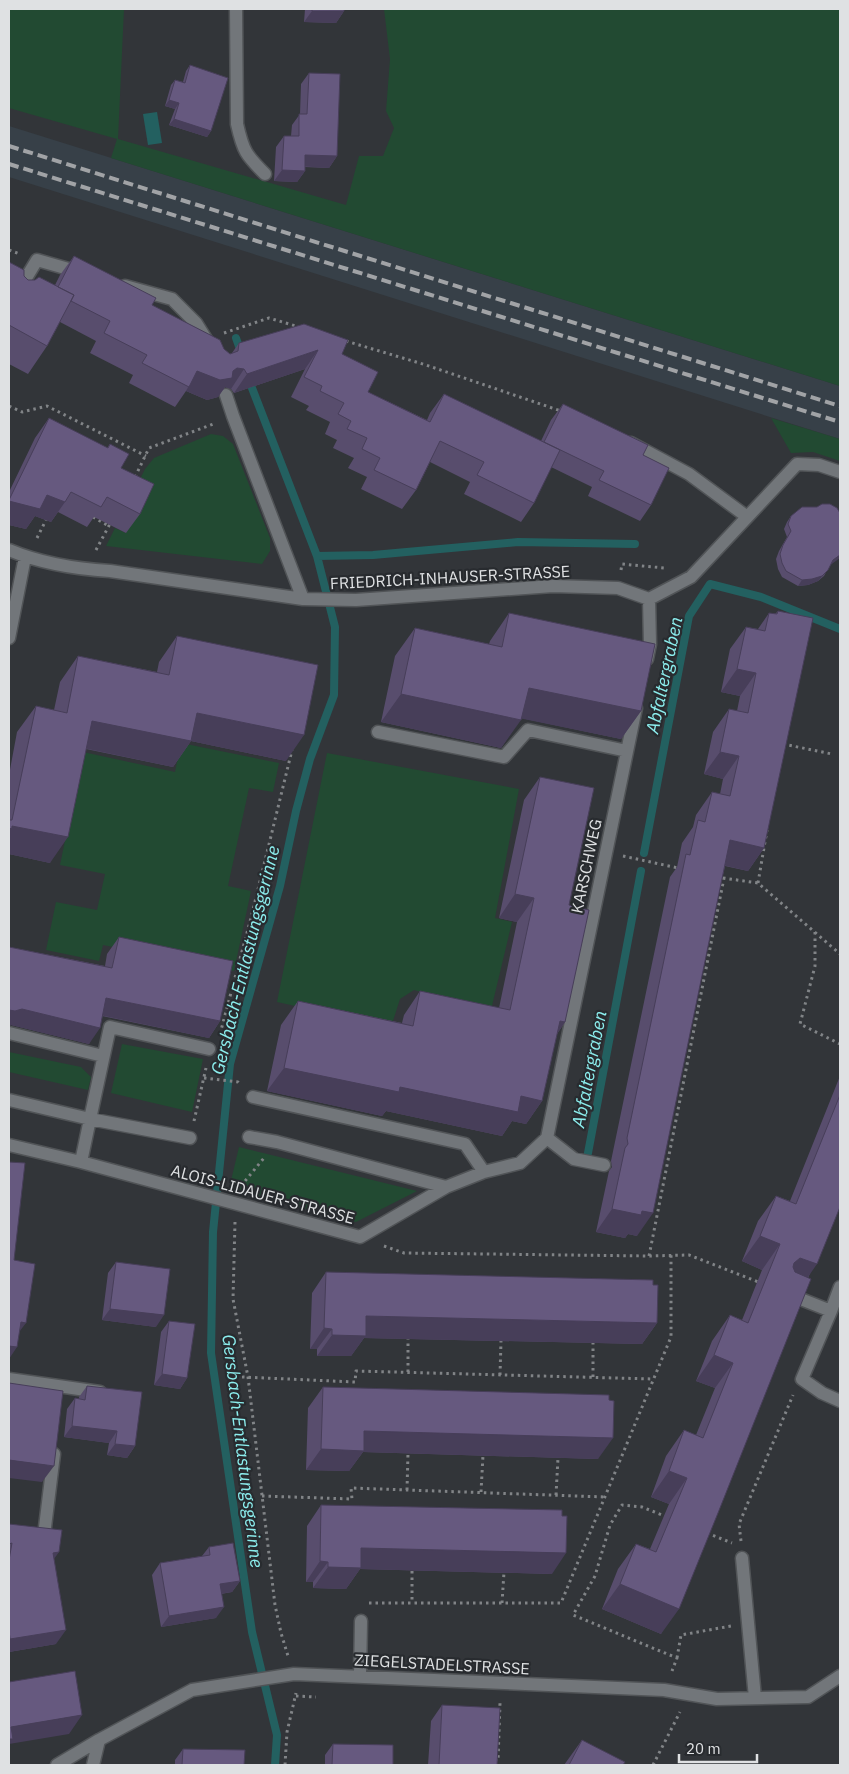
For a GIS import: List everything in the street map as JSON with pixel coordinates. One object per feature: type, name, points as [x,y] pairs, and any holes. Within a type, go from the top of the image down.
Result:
[{"type":"street","points":[[236,9],[237,124],[240,140],[246,155],[265,174]]},
{"type":"street","points":[[12,301],[37,260],[91,276]]},
{"type":"street","points":[[109,281],[172,299],[196,323],[207,339],[214,356]]},
{"type":"street","points":[[226,395],[303,600]]},
{"type":"street","points":[[624,439],[690,474],[746,516]]},
{"type":"street","points":[[643,674],[650,644],[648,599],[691,577],[746,516],[797,464],[819,465],[840,472]]},
{"type":"street","name":"FRIEDRICH-INHAUSER-STRASSE","points":[[9,550],[25,557],[87,570],[110,571],[303,600],[356,600],[553,586],[618,588],[648,599]]},
{"type":"street","points":[[9,638],[25,557]]},
{"type":"street","name":"KARSCHWEG","points":[[547,1138],[639,693]]},
{"type":"street","points":[[378,732],[504,757],[528,730],[627,751]]},
{"type":"street","points":[[81,1162],[110,1027],[209,1049]]},
{"type":"street","points":[[9,1033],[103,1056]]},
{"type":"street","points":[[253,1098],[465,1144],[484,1172]]},
{"type":"street","points":[[9,1100],[90,1119],[190,1138]]},
{"type":"street","points":[[249,1136],[446,1186]]},
{"type":"street","points":[[547,1138],[574,1159],[604,1165]]},
{"type":"street","name":"ALOIS-LIDAUER-STRASSE","points":[[9,1145],[81,1162],[360,1237],[446,1186],[484,1172],[520,1163],[547,1138]]},
{"type":"street","points":[[840,1287],[802,1380],[822,1393],[840,1401]]},
{"type":"street","points":[[783,1292],[831,1311]]},
{"type":"street","points":[[9,1379],[61,1392],[108,1393]]},
{"type":"street","points":[[45,1527],[55,1446]]},
{"type":"street","points":[[742,1553],[755,1698]]},
{"type":"street","points":[[360,1676],[361,1621]]},
{"type":"street","name":"ZIEGELSTADELSTRASSE","points":[[57,1765],[192,1690],[294,1674],[664,1690],[717,1698],[808,1697],[840,1676]]},
{"type":"street","points":[[93,1765],[99,1740]]},
{"type":"street","points":[[99,1740],[100,1765]]},
{"type":"path","points":[[207,339],[269,318],[306,329]]},
{"type":"path","points":[[343,340],[426,365],[563,412]]},
{"type":"path","points":[[9,406],[22,412],[47,406],[146,456]]},
{"type":"path","points":[[132,482],[149,448],[233,416]]},
{"type":"path","points":[[93,517],[109,526]]},
{"type":"path","points":[[87,570],[114,517]]},
{"type":"path","points":[[37,538],[46,520]]},
{"type":"path","points":[[618,588],[622,564],[665,568]]},
{"type":"path","points":[[781,753],[785,735]]},
{"type":"path","points":[[783,744],[832,754]]},
{"type":"path","points":[[190,1138],[209,1049],[219,1041],[292,749]]},
{"type":"path","points":[[758,883],[768,827]]},
{"type":"path","points":[[605,854],[632,857],[687,870]]},
{"type":"path","points":[[715,876],[758,883],[840,954]]},
{"type":"path","points":[[649,1256],[724,878]]},
{"type":"path","points":[[708,927],[714,928]]},
{"type":"path","points":[[814,932],[815,966],[800,1024],[840,1044]]},
{"type":"path","points":[[693,998],[700,1000]]},
{"type":"path","points":[[679,1068],[686,1070]]},
{"type":"path","points":[[204,1078],[238,1082]]},
{"type":"path","points":[[665,1139],[672,1140]]},
{"type":"path","points":[[277,1142],[245,1181],[231,1203],[233,1299],[248,1377],[275,1605],[281,1633],[294,1674],[296,1696],[286,1732],[285,1765]]},
{"type":"path","points":[[360,1237],[404,1253],[689,1255],[783,1292]]},
{"type":"path","points":[[361,1621],[361,1603],[561,1603],[670,1338],[671,1254]]},
{"type":"path","points":[[408,1338],[408,1372]]},
{"type":"path","points":[[500,1375],[501,1341]]},
{"type":"path","points":[[593,1343],[593,1378]]},
{"type":"path","points":[[242,1377],[355,1382],[356,1370],[653,1379]]},
{"type":"path","points":[[742,1553],[739,1524],[790,1402],[802,1380]]},
{"type":"path","points":[[407,1490],[408,1453]]},
{"type":"path","points":[[481,1492],[484,1456]]},
{"type":"path","points":[[556,1495],[558,1458]]},
{"type":"path","points":[[262,1496],[352,1499],[352,1488],[605,1496]]},
{"type":"path","points":[[669,1518],[642,1507],[622,1505],[610,1525],[595,1576],[573,1615],[677,1658]]},
{"type":"path","points":[[705,1532],[742,1553]]},
{"type":"path","points":[[412,1570],[412,1603]]},
{"type":"path","points":[[502,1603],[504,1572]]},
{"type":"path","points":[[664,1690],[677,1658],[681,1635],[748,1623]]},
{"type":"path","points":[[493,1760],[498,1761],[500,1702]]},
{"type":"path","points":[[654,1765],[682,1708]]},
{"type":"shaded area","points":[[9,126],[840,386],[840,439],[9,177]]},
{"type":"green space","points":[[9,9],[124,9],[118,139],[346,205],[359,156],[383,156],[394,128],[386,111],[390,59],[384,9],[840,9],[840,386],[111,158],[117,139],[9,108]]},
{"type":"green space","points":[[771,418],[840,439],[840,461],[813,452],[791,453]]},
{"type":"green space","points":[[211,434],[223,436],[233,444],[270,538],[270,551],[262,564],[106,546],[115,528],[126,533],[130,499],[145,469],[154,458]]},
{"type":"green space","points":[[181,743],[279,763],[273,792],[249,788],[228,886],[251,891],[234,971],[103,945],[99,961],[46,950],[56,902],[97,910],[105,874],[60,865],[83,752],[175,772]]},
{"type":"green space","points":[[327,753],[519,789],[495,918],[512,922],[491,1010],[414,990],[400,999],[391,1027],[277,1002]]},
{"type":"green space","points":[[122,1044],[203,1059],[192,1112],[111,1093]]},
{"type":"green space","points":[[9,1052],[81,1067],[91,1077],[88,1090],[9,1072]]},
{"type":"green space","points":[[239,1147],[417,1191],[356,1222],[229,1189]]},
{"type":"water","points":[[157,112],[162,143],[148,145],[143,114]]},
{"type":"building","points":[[312,9],[344,9],[344,11],[312,11]]},
{"type":"building","points":[[190,65],[228,78],[211,131],[174,119],[179,103],[169,100],[175,80],[185,83]]},
{"type":"building","points":[[309,73],[340,74],[337,156],[305,155],[305,171],[282,170],[284,136],[299,136],[299,114],[307,114]]},
{"type":"building","points":[[74,256],[156,298],[152,305],[220,340],[224,349],[230,354],[238,351],[239,343],[304,324],[348,340],[342,354],[378,372],[368,392],[430,422],[444,394],[560,450],[534,503],[477,475],[484,462],[440,441],[416,490],[374,470],[380,458],[362,449],[367,438],[347,429],[351,421],[338,414],[344,403],[320,391],[322,386],[304,377],[318,350],[247,374],[244,369],[237,368],[233,371],[232,378],[220,380],[197,371],[189,387],[142,363],[147,355],[104,333],[110,321],[71,301],[74,295],[58,287]]},
{"type":"building","points":[[9,262],[24,270],[24,276],[28,280],[35,280],[39,277],[74,295],[47,346],[9,325]]},
{"type":"building","points":[[563,404],[648,445],[643,455],[669,468],[651,505],[599,480],[604,471],[544,442]]},
{"type":"building","points":[[49,418],[108,448],[110,444],[129,454],[121,468],[154,484],[140,514],[107,497],[101,507],[71,492],[65,502],[47,495],[40,509],[9,501]]},
{"type":"building","points":[[822,504],[830,504],[837,508],[840,513],[840,555],[833,560],[828,570],[822,576],[802,580],[786,571],[780,554],[791,531],[788,524],[791,516],[802,507],[817,507]]},
{"type":"building","points":[[778,611],[813,618],[764,848],[730,840],[653,1213],[642,1211],[641,1215],[612,1209],[625,1148],[628,1144],[627,1138],[686,854],[690,855],[698,820],[705,822],[712,792],[730,796],[739,756],[720,752],[729,709],[748,713],[756,673],[737,669],[746,627],[765,631],[769,613],[777,614]]},
{"type":"building","points":[[509,613],[655,644],[641,711],[529,688],[521,720],[401,694],[415,628],[502,647]]},
{"type":"building","points":[[177,636],[318,665],[304,735],[197,713],[191,741],[92,721],[68,837],[12,826],[9,829],[9,820],[12,820],[36,706],[67,713],[78,656],[169,675]]},
{"type":"building","points":[[540,777],[594,788],[569,905],[589,910],[565,1022],[560,1021],[542,1101],[521,1096],[518,1112],[400,1087],[399,1092],[284,1068],[298,1001],[413,1026],[420,991],[510,1010],[534,898],[515,894]]},
{"type":"building","points":[[119,937],[233,961],[220,1021],[106,998],[100,1028],[22,1009],[9,1010],[9,947],[112,968]]},
{"type":"building","points":[[840,1095],[840,1207],[817,1264],[800,1258],[794,1263],[795,1272],[811,1279],[679,1609],[620,1584],[636,1544],[656,1552],[687,1478],[669,1471],[684,1430],[703,1438],[733,1363],[714,1355],[730,1315],[748,1323],[780,1244],[760,1236],[776,1196],[796,1204]]},
{"type":"building","points":[[9,1162],[25,1163],[14,1260],[35,1264],[26,1323],[21,1322],[17,1347],[9,1346]]},
{"type":"building","points":[[116,1262],[170,1269],[164,1315],[110,1309]]},
{"type":"building","points":[[326,1272],[653,1280],[653,1285],[658,1285],[657,1323],[366,1316],[366,1336],[332,1335],[332,1329],[324,1328]]},
{"type":"building","points":[[169,1321],[195,1324],[187,1378],[162,1374]]},
{"type":"building","points":[[9,1383],[63,1391],[54,1466],[9,1460]]},
{"type":"building","points":[[87,1386],[142,1392],[135,1446],[115,1444],[117,1431],[72,1426],[75,1398],[85,1400]]},
{"type":"building","points":[[323,1387],[609,1395],[609,1400],[614,1401],[613,1438],[364,1431],[364,1451],[321,1449]]},
{"type":"building","points":[[321,1505],[562,1510],[562,1516],[567,1516],[566,1553],[361,1548],[361,1568],[328,1567],[328,1562],[320,1561]]},
{"type":"building","points":[[9,1524],[62,1530],[59,1552],[53,1553],[66,1630],[10,1639],[9,1560],[12,1543],[9,1544]]},
{"type":"building","points":[[233,1543],[240,1581],[220,1584],[224,1607],[169,1616],[160,1563],[210,1555],[209,1547]]},
{"type":"building","points":[[75,1671],[82,1715],[11,1727],[13,1739],[9,1739],[9,1682]]},
{"type":"building","points":[[442,1705],[500,1708],[497,1765],[439,1765]]},
{"type":"building","points":[[582,1740],[625,1762],[623,1765],[569,1765]]},
{"type":"building","points":[[333,1744],[393,1745],[393,1765],[332,1765]]},
{"type":"building","points":[[183,1749],[245,1750],[244,1765],[182,1765]]},
{"type":"waterway","name":"Gersbach-Entlastungsgerinne","points":[[236,338],[241,352]]},
{"type":"waterway","name":"Gersbach-Entlastungsgerinne","points":[[252,388],[317,556],[335,627],[334,695],[310,759],[296,811],[280,886],[230,1064],[213,1232],[211,1353],[252,1632],[277,1735],[275,1765]]},
{"type":"waterway","name":"Abfaltergraben","points":[[317,556],[373,555],[518,542],[635,544]]},
{"type":"waterway","name":"Abfaltergraben","points":[[644,853],[689,616],[710,584],[761,597],[840,629]]},
{"type":"waterway","name":"Abfaltergraben","points":[[588,1153],[641,871]]},
{"type":"railway","points":[[9,146],[840,406]]},
{"type":"railway","points":[[9,164],[840,422]]}]
